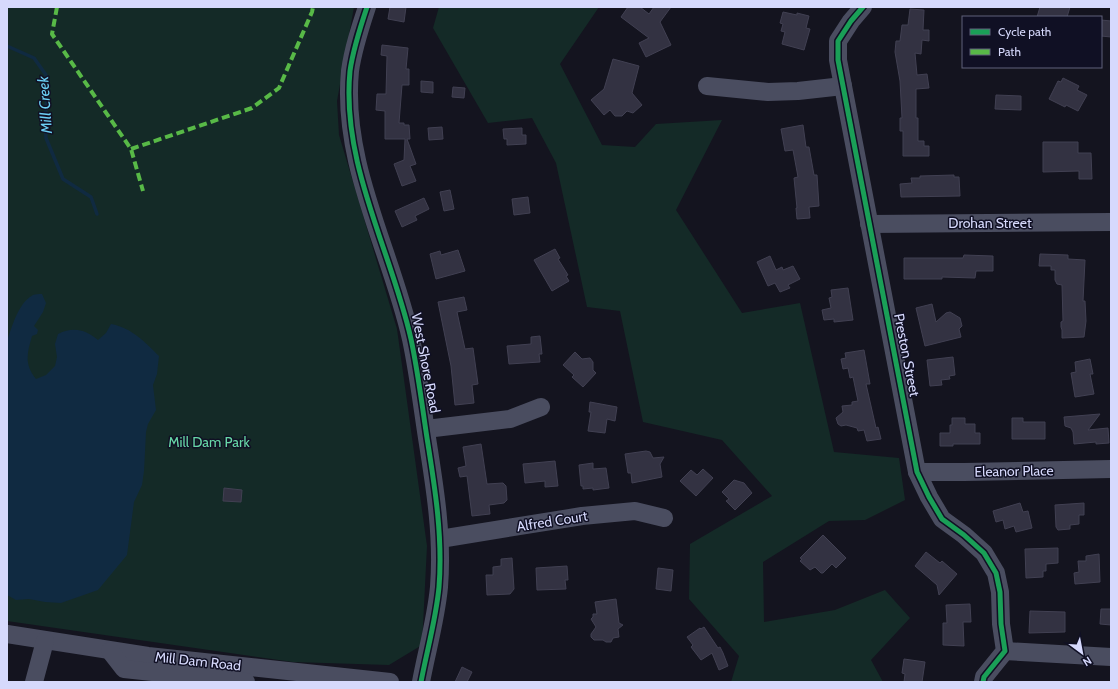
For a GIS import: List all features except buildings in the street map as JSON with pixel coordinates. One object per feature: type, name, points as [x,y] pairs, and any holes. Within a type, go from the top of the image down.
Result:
[{"type":"street","name":"West Shore Road","points":[[367,7],[352,56],[350,69],[349,109],[352,133],[362,176],[408,327],[426,429],[440,539],[440,574],[437,604],[421,682]]},
{"type":"street","name":"Preston Street","points":[[863,7],[838,40],[838,60],[917,472],[928,498],[942,519],[964,535],[984,553],[996,573],[1000,592],[1000,624],[1005,651]]},
{"type":"street","points":[[707,86],[768,92],[798,91],[843,86]]},
{"type":"street","name":"Drohan Street","points":[[869,224],[1111,222]]},
{"type":"street","points":[[426,429],[510,419],[541,407]]},
{"type":"street","name":"Eleanor Place","points":[[917,472],[1111,469]]},
{"type":"street","name":"Alfred Court","points":[[440,539],[582,516],[636,511],[664,518]]},
{"type":"street","name":"Mill Dam Road","points":[[7,634],[110,651],[366,681],[390,682]]},
{"type":"street","points":[[34,682],[45,641]]},
{"type":"street","points":[[110,651],[124,669],[246,682]]},
{"type":"street","points":[[983,682],[984,678],[1005,651],[1111,657]]},
{"type":"green space","name":"Mill Dam Park","points":[[7,7],[354,7],[337,101],[339,135],[397,329],[427,546],[422,645],[389,665],[293,662],[7,621]]},
{"type":"green space","points":[[439,7],[599,7],[560,64],[602,145],[635,147],[656,124],[722,120],[676,210],[742,313],[800,303],[834,452],[899,458],[905,500],[865,520],[829,521],[763,562],[764,622],[835,610],[885,590],[910,618],[871,660],[883,682],[731,682],[739,656],[689,599],[690,544],[772,496],[722,440],[643,422],[620,311],[587,307],[556,163],[532,118],[488,123],[433,28]]},
{"type":"water","points":[[42,294],[46,303],[43,312],[34,326],[38,330],[37,334],[32,336],[28,354],[28,364],[36,379],[46,375],[55,366],[57,357],[55,344],[58,334],[69,330],[80,330],[98,340],[106,333],[111,324],[119,326],[138,336],[159,356],[157,374],[153,385],[156,410],[148,424],[146,432],[142,485],[134,502],[127,555],[98,590],[61,603],[29,599],[16,600],[7,595],[7,341],[13,322],[23,304],[33,295]]},
{"type":"waterway","name":"Mill Creek","points":[[7,46],[34,58],[46,75],[46,138],[63,179],[91,197],[97,214]]},
{"type":"marked path","points":[[57,7],[52,34],[131,149],[143,191]]},
{"type":"marked path","points":[[131,149],[252,108],[279,88],[313,7]]},
{"type":"cycle path","points":[[367,7],[359,31],[350,71],[349,106],[353,140],[360,173],[392,273],[411,339],[418,376],[438,512],[440,550],[438,599],[421,682]]},
{"type":"cycle path","points":[[863,7],[851,21],[838,41],[838,60],[917,472],[942,519],[964,535],[984,553],[996,573],[1000,592],[1001,624],[1005,651],[984,677],[983,682]]}]
